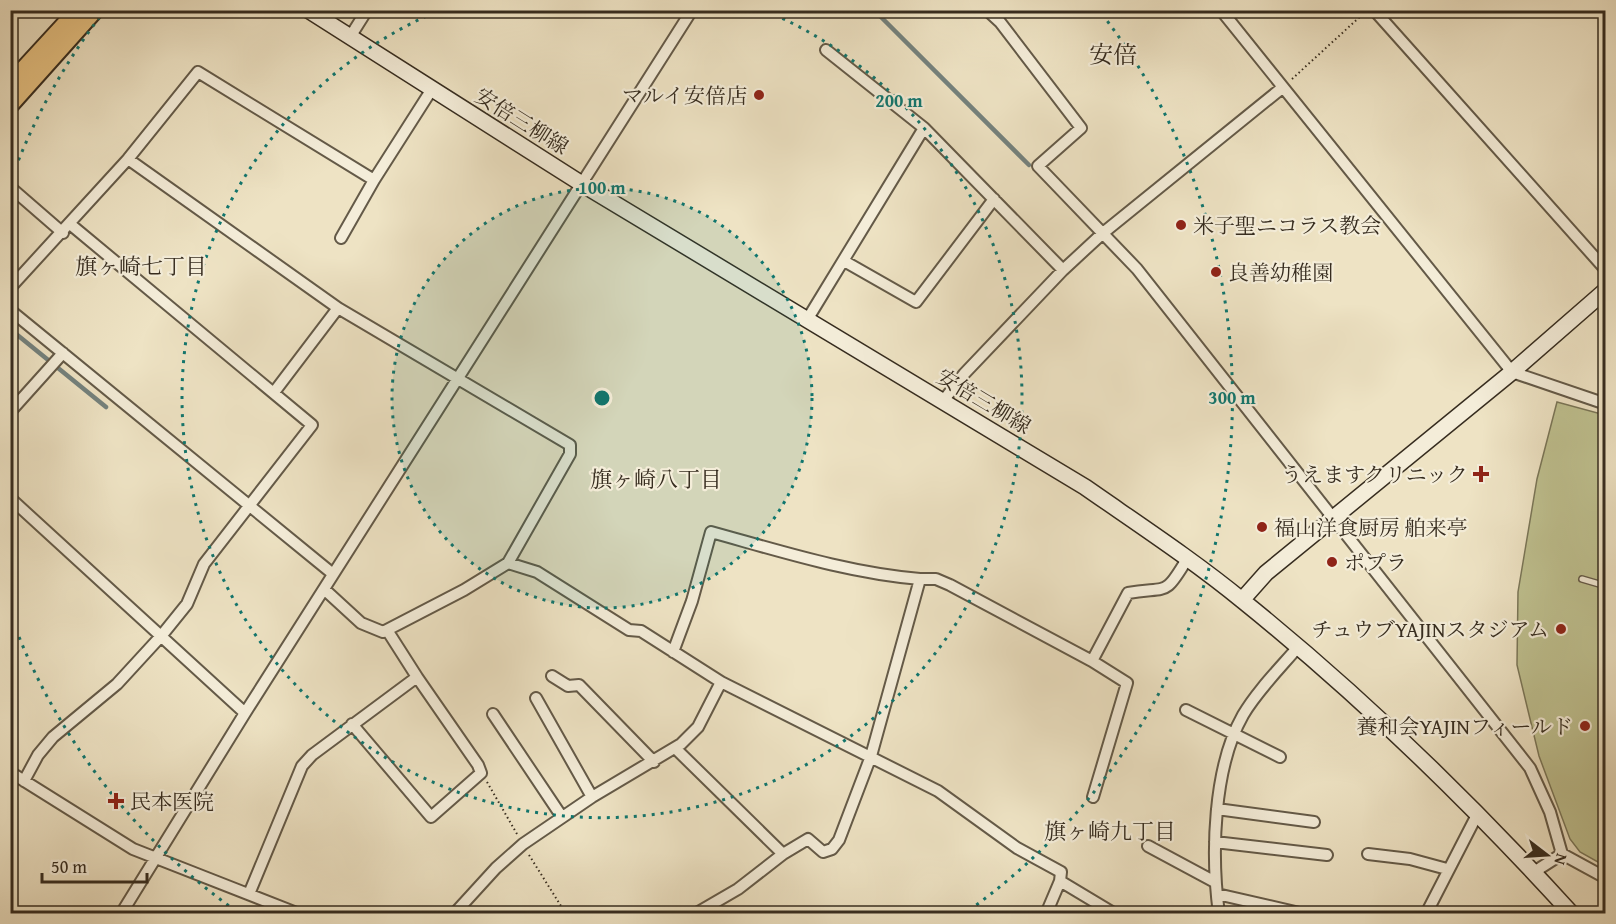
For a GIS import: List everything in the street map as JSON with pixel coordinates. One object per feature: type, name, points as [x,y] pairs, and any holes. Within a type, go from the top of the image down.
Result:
[{"type":"main road","points":[[10,84],[78,10]]},
{"type":"main road","points":[[10,105],[95,10]]},
{"type":"street","name":"安倍三柳線","points":[[308,10],[582,184],[1085,487],[1188,560],[1242,600],[1395,731],[1478,813],[1572,914]]},
{"type":"street","points":[[350,37],[367,10]]},
{"type":"street","points":[[121,914],[245,713],[692,10]]},
{"type":"street","points":[[987,10],[1000,22],[1082,128],[1038,166],[1137,269],[1331,519],[1530,768],[1550,812],[1562,854],[1605,878]]},
{"type":"street","points":[[1221,10],[1512,372],[1605,404]]},
{"type":"street","points":[[1374,10],[1605,270]]},
{"type":"street","points":[[826,50],[924,128],[1064,270]]},
{"type":"street","points":[[10,288],[128,159],[198,72],[374,180]]},
{"type":"street","points":[[943,401],[964,374],[1103,233],[1282,88]]},
{"type":"street","points":[[341,237],[432,89]]},
{"type":"street","points":[[807,320],[924,128]]},
{"type":"street","points":[[128,159],[338,308],[570,445],[570,454],[508,563],[473,585],[387,630],[373,630],[361,623],[324,589]]},
{"type":"street","points":[[10,187],[67,228],[275,391],[312,425],[204,564],[188,604],[117,684],[53,737],[16,778],[133,849],[299,914]]},
{"type":"street","points":[[843,261],[916,302],[994,199]]},
{"type":"street","points":[[1242,600],[1266,573],[1512,372],[1605,290]]},
{"type":"street","points":[[275,391],[338,308]]},
{"type":"street","points":[[10,310],[333,574]]},
{"type":"street","points":[[10,412],[63,353]]},
{"type":"street","points":[[10,498],[245,713]]},
{"type":"street","points":[[673,652],[692,601],[711,532],[818,562],[888,576],[936,579],[1092,661],[1127,683],[1093,797]]},
{"type":"street","points":[[1092,661],[1128,593],[1161,592],[1172,585],[1188,560]]},
{"type":"street","points":[[508,563],[537,572],[629,630],[641,631],[721,682],[938,790],[1017,848],[1061,872],[1060,881],[1046,914]]},
{"type":"street","points":[[695,914],[738,889],[783,854],[808,839],[823,852],[832,849],[838,840],[871,756],[920,579]]},
{"type":"street","points":[[352,724],[431,817],[481,773],[478,765],[387,630]]},
{"type":"street","points":[[1219,914],[1215,882],[1217,809],[1235,734],[1244,714],[1298,647]]},
{"type":"street","points":[[552,676],[567,686],[579,685],[654,762]]},
{"type":"street","points":[[249,894],[302,766],[352,724],[417,677]]},
{"type":"street","points":[[454,914],[496,868],[523,844],[592,796],[675,748],[698,727],[721,682]]},
{"type":"street","points":[[536,698],[592,796]]},
{"type":"street","points":[[1186,710],[1280,756]]},
{"type":"street","points":[[493,714],[562,817]]},
{"type":"street","points":[[675,748],[783,854]]},
{"type":"street","points":[[1217,809],[1314,822]]},
{"type":"street","points":[[1426,914],[1447,869],[1478,813]]},
{"type":"street","points":[[1215,842],[1327,855]]},
{"type":"street","points":[[1148,846],[1215,882]]},
{"type":"street","points":[[1368,854],[1410,859],[1447,869]]},
{"type":"street","points":[[1534,872],[1562,854]]},
{"type":"street","points":[[1060,881],[1115,914]]},
{"type":"street","points":[[1216,894],[1304,914]]},
{"type":"lane","points":[[1582,579],[1605,586]]},
{"type":"path","points":[[1282,88],[1367,10]]},
{"type":"green space","name":"チュウブYAJINスタジアム","points":[[1557,402],[1605,415],[1605,866],[1580,852],[1570,839],[1539,756],[1517,665],[1518,592],[1537,479]]},
{"type":"waterway","points":[[874,10],[1029,165]]},
{"type":"waterway","points":[[10,329],[106,407]]},
{"type":"place","name":"マルイ安倍店","points":[[759,95]]},
{"type":"place","name":"米子聖ニコラス教会","points":[[1181,225]]},
{"type":"place","name":"良善幼稚園","points":[[1216,272]]},
{"type":"place","name":"うえますクリニック","points":[[1481,474]]},
{"type":"place","name":"福山洋食厨房 舶来亭","points":[[1262,527]]},
{"type":"place","name":"ポプラ","points":[[1332,562]]},
{"type":"place","name":"チュウブYAJINスタジアム","points":[[1561,629]]},
{"type":"place","name":"養和会YAJINフィールド","points":[[1585,726]]},
{"type":"place","name":"民本医院","points":[[116,801]]},
{"type":"district","name":"安倍","points":[[1113,54]]},
{"type":"district","name":"旗ヶ崎七丁目","points":[[141,266]]},
{"type":"district","name":"旗ヶ崎八丁目","points":[[656,479]]},
{"type":"district","name":"旗ヶ崎九丁目","points":[[1110,831]]}]
